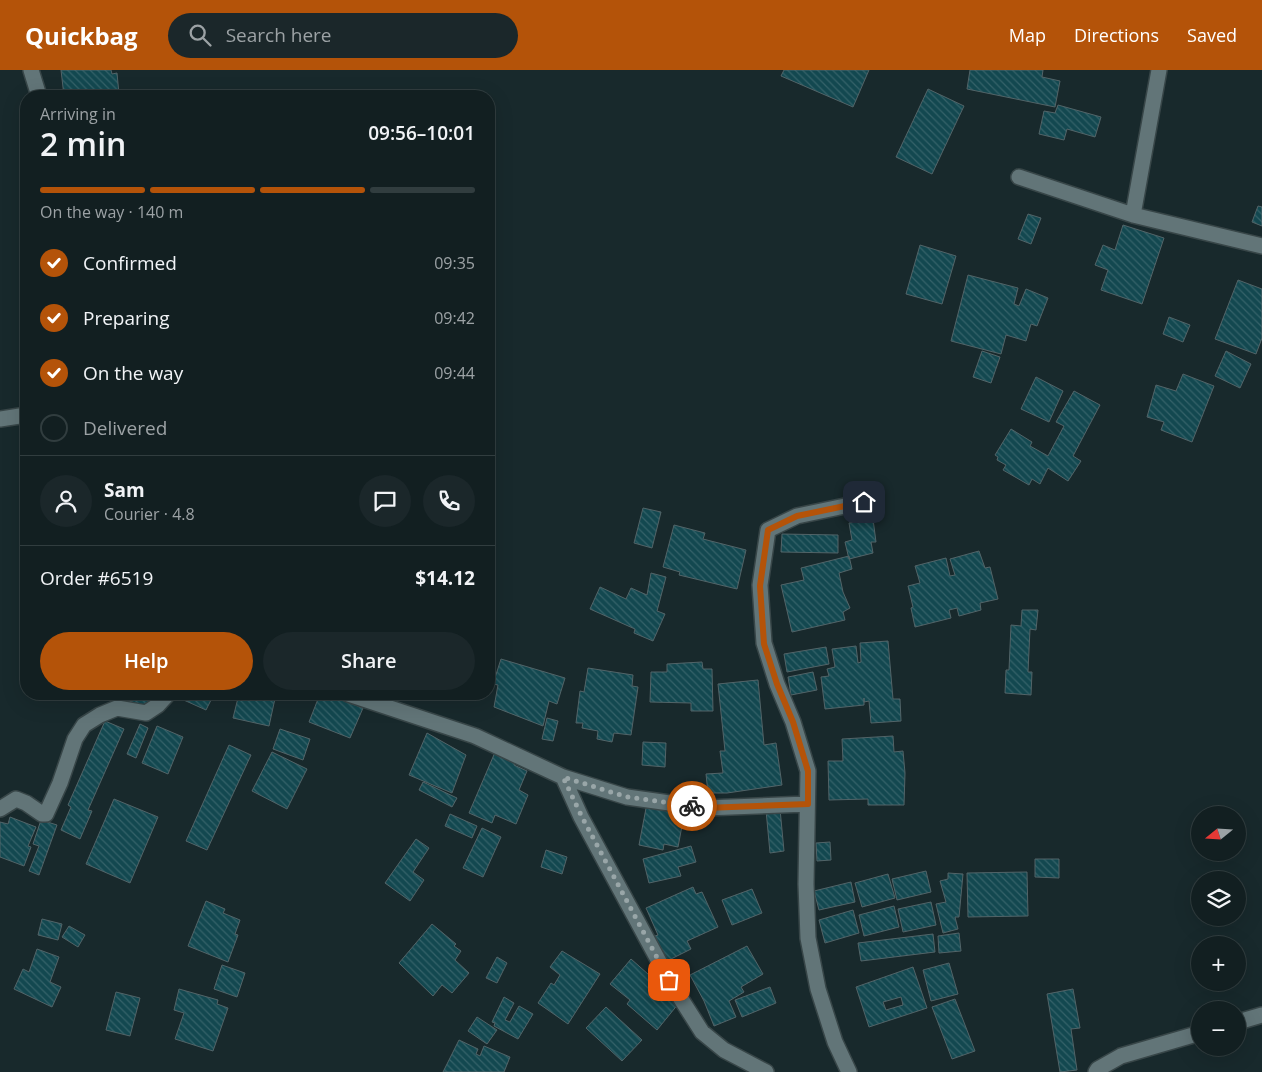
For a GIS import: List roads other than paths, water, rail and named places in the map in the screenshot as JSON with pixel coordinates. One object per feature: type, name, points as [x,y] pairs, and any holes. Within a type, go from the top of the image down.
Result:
[{"type":"street","points":[[32,70],[37,90]]},
{"type":"street","points":[[1133,215],[1159,70]]},
{"type":"street","points":[[1019,177],[1133,215],[1262,246]]},
{"type":"street","points":[[0,419],[20,416]]},
{"type":"street","points":[[849,1072],[835,1042],[818,989],[808,938],[806,884],[808,771],[793,722],[777,684],[764,644],[760,586],[768,530],[797,516],[864,502]]},
{"type":"street","points":[[0,809],[16,799],[26,803],[42,814],[46,814],[60,783],[75,739],[84,725],[100,715],[117,708],[146,713],[158,706],[163,700]]},
{"type":"street","points":[[366,700],[475,736],[563,777],[627,797],[705,808],[808,804]]},
{"type":"street","points":[[563,777],[582,817],[669,980],[702,1032],[724,1050],[766,1072]]},
{"type":"street","points":[[1246,1020],[1262,1015]]},
{"type":"street","points":[[1096,1072],[1121,1056],[1191,1036]]}]
